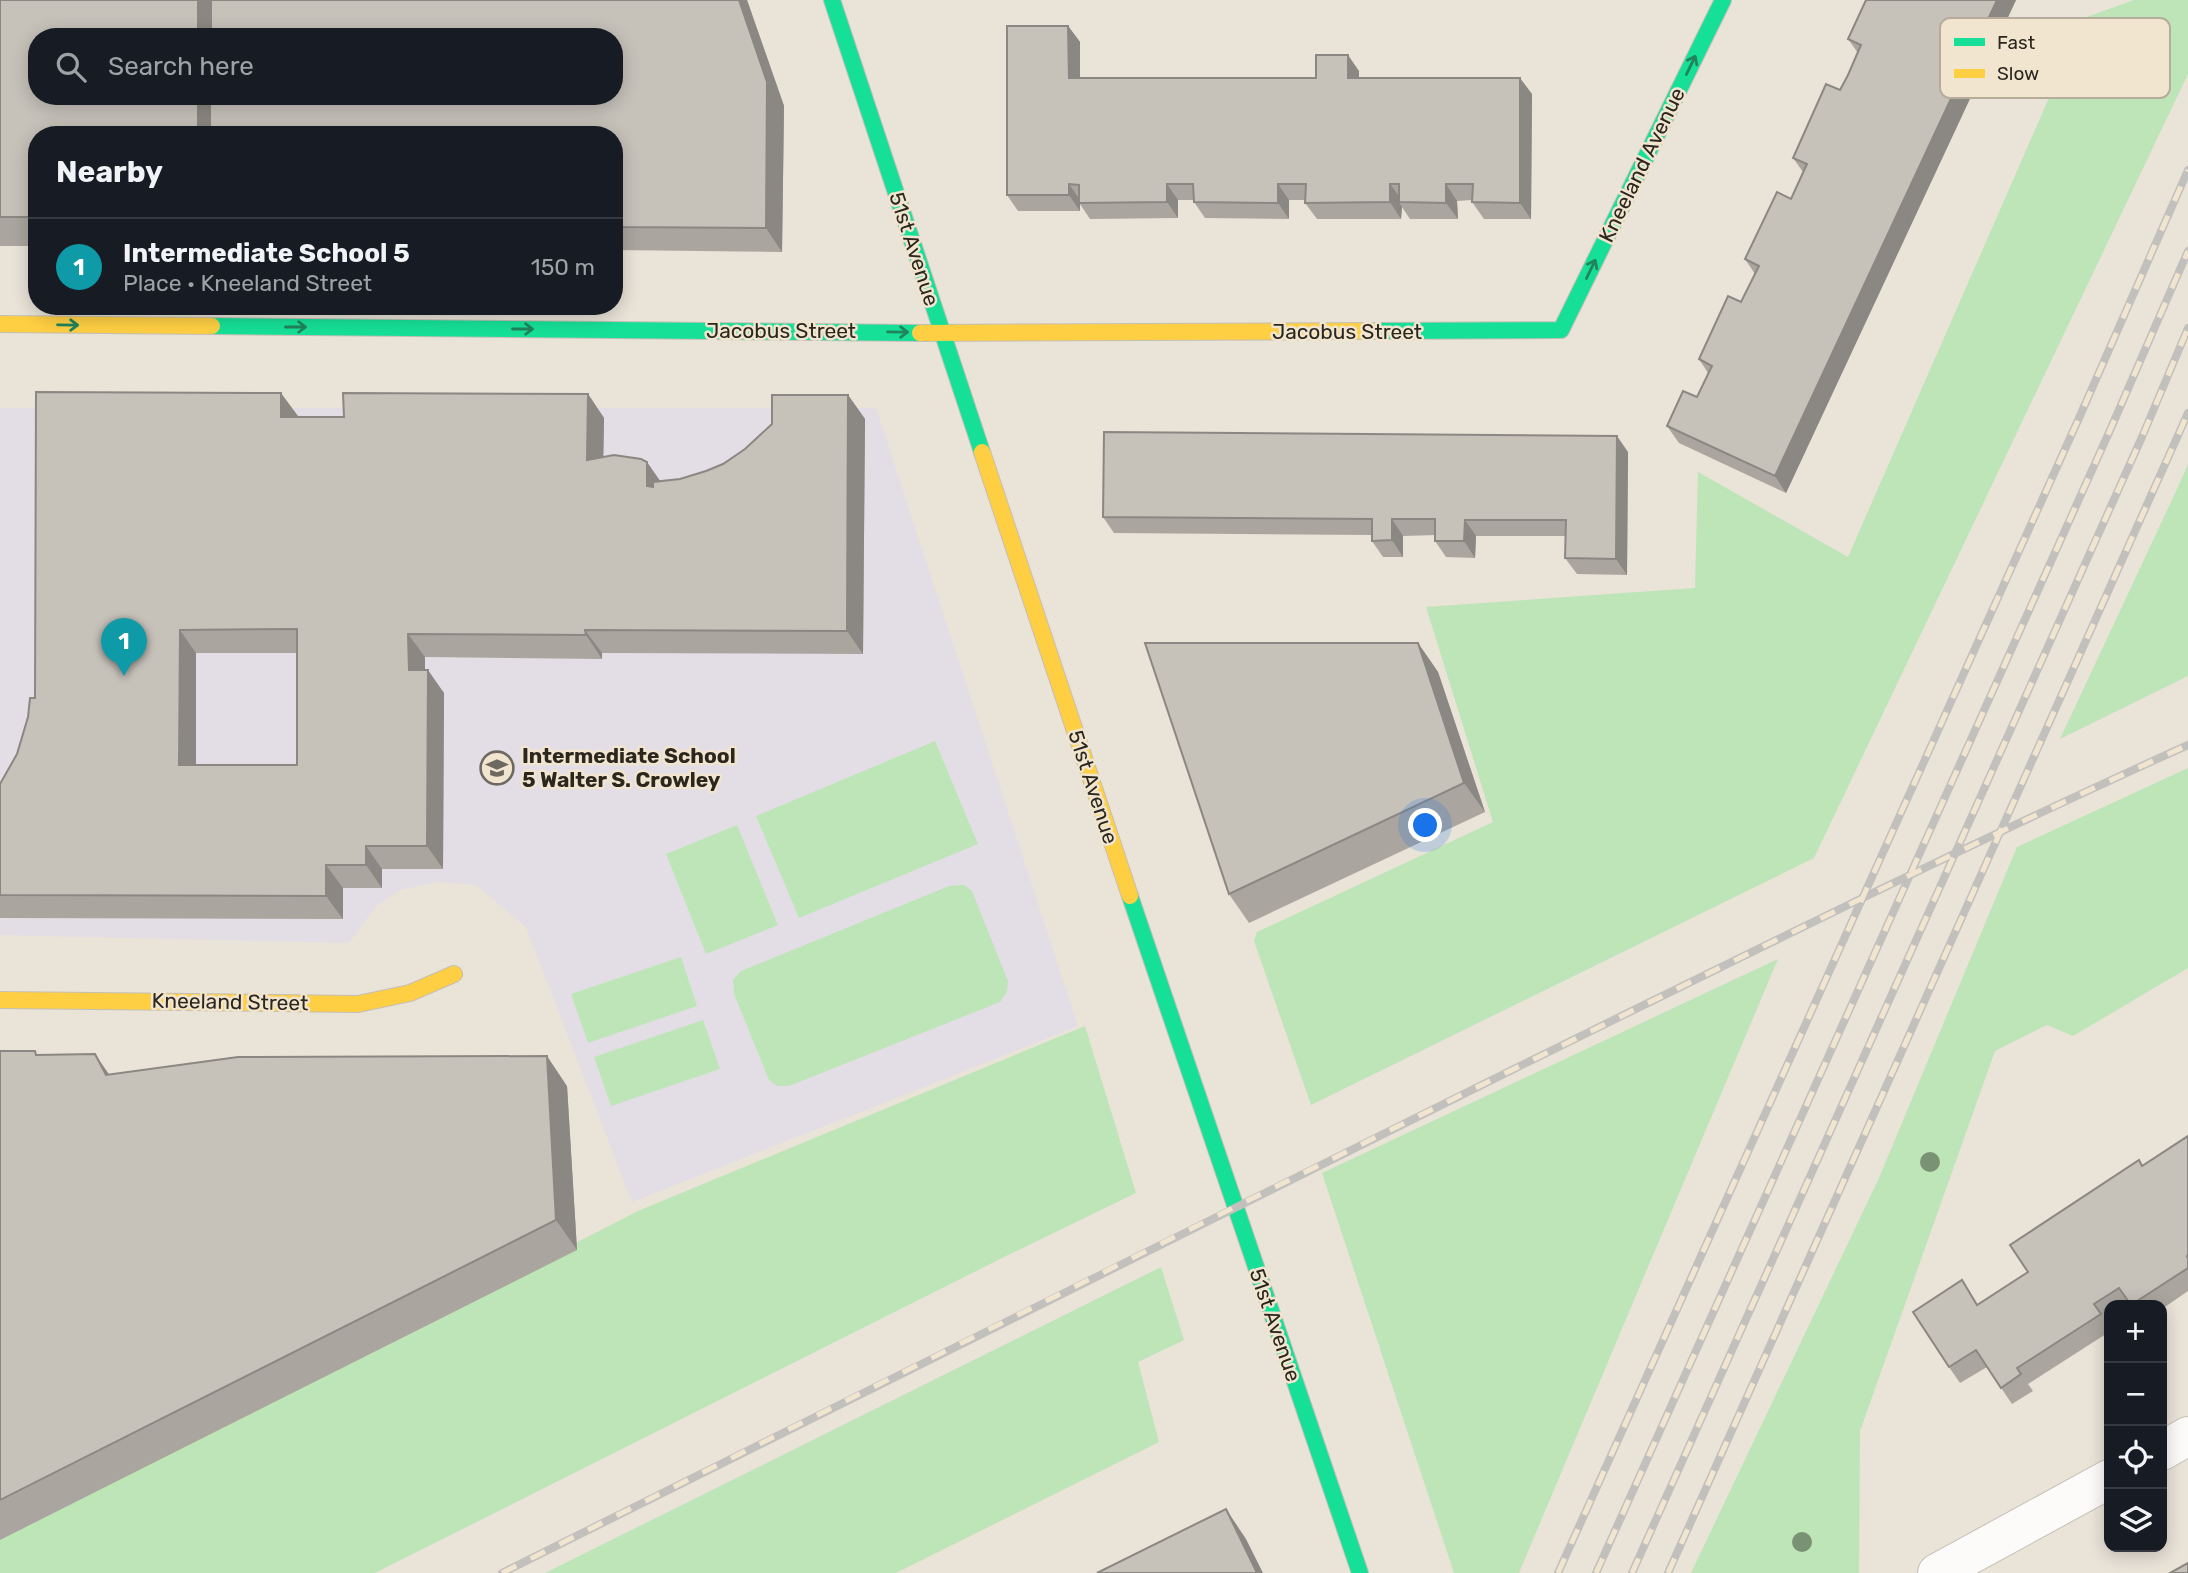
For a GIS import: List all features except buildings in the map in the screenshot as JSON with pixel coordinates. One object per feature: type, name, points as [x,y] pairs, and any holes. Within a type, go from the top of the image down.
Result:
[{"type":"street","name":"51st Avenue","points":[[832,0],[1201,1110],[1360,1573]]},
{"type":"street","name":"Kneeland Avenue","points":[[1561,330],[1723,0]]},
{"type":"street","name":"Jacobus Street","points":[[0,324],[1018,334],[1561,330]]},
{"type":"street","name":"Kneeland Street","points":[[0,1000],[358,1004],[410,993],[454,974]]},
{"type":"street","points":[[2167,1448],[2188,1436]]},
{"type":"street","points":[[1937,1573],[2104,1482]]},
{"type":"shaded area","name":"Intermediate School 5 Walter S. Crowley","points":[[0,408],[876,408],[1078,1026],[632,1202],[526,927],[476,885],[436,882],[401,890],[377,905],[349,943],[0,935]]},
{"type":"green space","points":[[2134,0],[2188,0],[2188,74],[1814,858],[1311,1105],[1254,941],[1257,932],[1493,822],[1426,607],[1695,588],[1698,472],[1848,557],[2049,98],[2170,98],[2170,18],[2084,18]]},
{"type":"green space","points":[[2188,464],[2188,676],[2060,739],[2178,487]]},
{"type":"green space","points":[[935,741],[978,844],[799,918],[756,816]]},
{"type":"green space","points":[[2188,768],[2188,968],[2073,1036],[2047,1025],[1995,1051],[1860,1431],[1859,1573],[1691,1573],[1879,1178],[2017,847]]},
{"type":"green space","points":[[737,825],[778,925],[706,954],[666,854]]},
{"type":"green space","points":[[964,885],[972,891],[1008,981],[1007,992],[1000,1002],[789,1086],[777,1086],[769,1080],[734,994],[733,980],[741,971],[949,886]]},
{"type":"green space","points":[[681,957],[697,1006],[588,1043],[571,994]]},
{"type":"green space","points":[[1778,959],[1519,1573],[1454,1573],[1322,1173]]},
{"type":"green space","points":[[703,1020],[720,1069],[611,1106],[594,1057]]},
{"type":"green space","points":[[1085,1026],[1136,1193],[375,1573],[0,1573],[0,1539],[638,1211]]},
{"type":"green space","points":[[1161,1267],[1184,1340],[1138,1362],[1159,1442],[896,1573],[545,1573]]},
{"type":"railway","points":[[1558,1573],[2079,418],[2188,170]]},
{"type":"railway","points":[[1596,1573],[2188,251]]},
{"type":"railway","points":[[1632,1573],[2142,437],[2188,328]]},
{"type":"railway","points":[[1668,1573],[2188,413]]},
{"type":"railway","points":[[502,1573],[1689,983],[1937,862],[2188,745]]},
{"type":"traffic: fast","points":[[832,0],[982,452]]},
{"type":"traffic: fast","points":[[1372,331],[1561,330],[1723,0]]},
{"type":"traffic: fast","points":[[212,326],[920,333]]},
{"type":"traffic: fast","points":[[1130,896],[1360,1573]]},
{"type":"traffic: slow","points":[[0,324],[212,326]]},
{"type":"traffic: slow","points":[[920,333],[1372,331]]},
{"type":"traffic: slow","points":[[982,452],[1130,896]]},
{"type":"traffic: slow","points":[[0,1000],[358,1004],[410,993],[454,974]]},
{"type":"place","name":"Intermediate School 5","points":[[124,676]]},
{"type":"place","name":"Intermediate School 5 Walter S. Crowley","points":[[497,768]]}]
